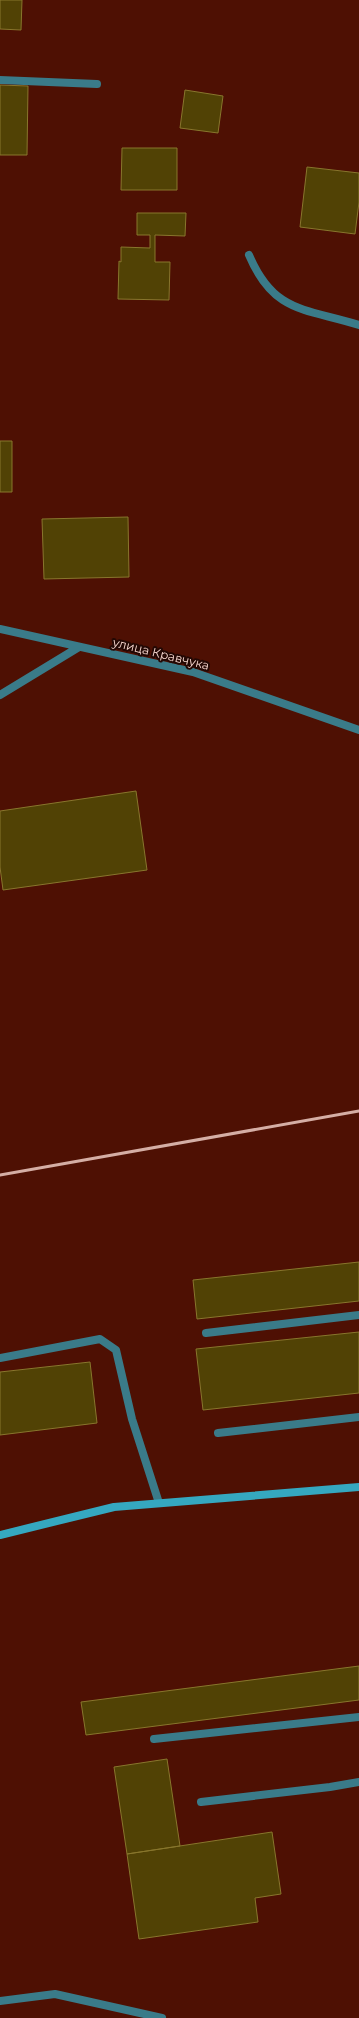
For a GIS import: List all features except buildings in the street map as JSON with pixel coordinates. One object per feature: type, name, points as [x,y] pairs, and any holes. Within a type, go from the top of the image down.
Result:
[{"type":"main road","points":[[0,1535],[114,1507],[359,1488]]},
{"type":"lane","points":[[0,80],[97,84]]},
{"type":"lane","points":[[249,255],[257,273],[276,296],[300,310],[359,325]]},
{"type":"lane","name":"улица Кравчука","points":[[0,629],[193,672],[359,730]]},
{"type":"lane","points":[[0,695],[79,647]]},
{"type":"lane","points":[[206,1333],[359,1315]]},
{"type":"lane","points":[[0,1358],[100,1339],[116,1350],[132,1419],[159,1503]]},
{"type":"lane","points":[[218,1433],[359,1417]]},
{"type":"lane","points":[[154,1739],[359,1717]]},
{"type":"lane","points":[[201,1802],[330,1787],[359,1782]]},
{"type":"lane","points":[[0,2001],[56,1994],[162,2018]]},
{"type":"railway","points":[[0,1175],[359,1111]]}]
